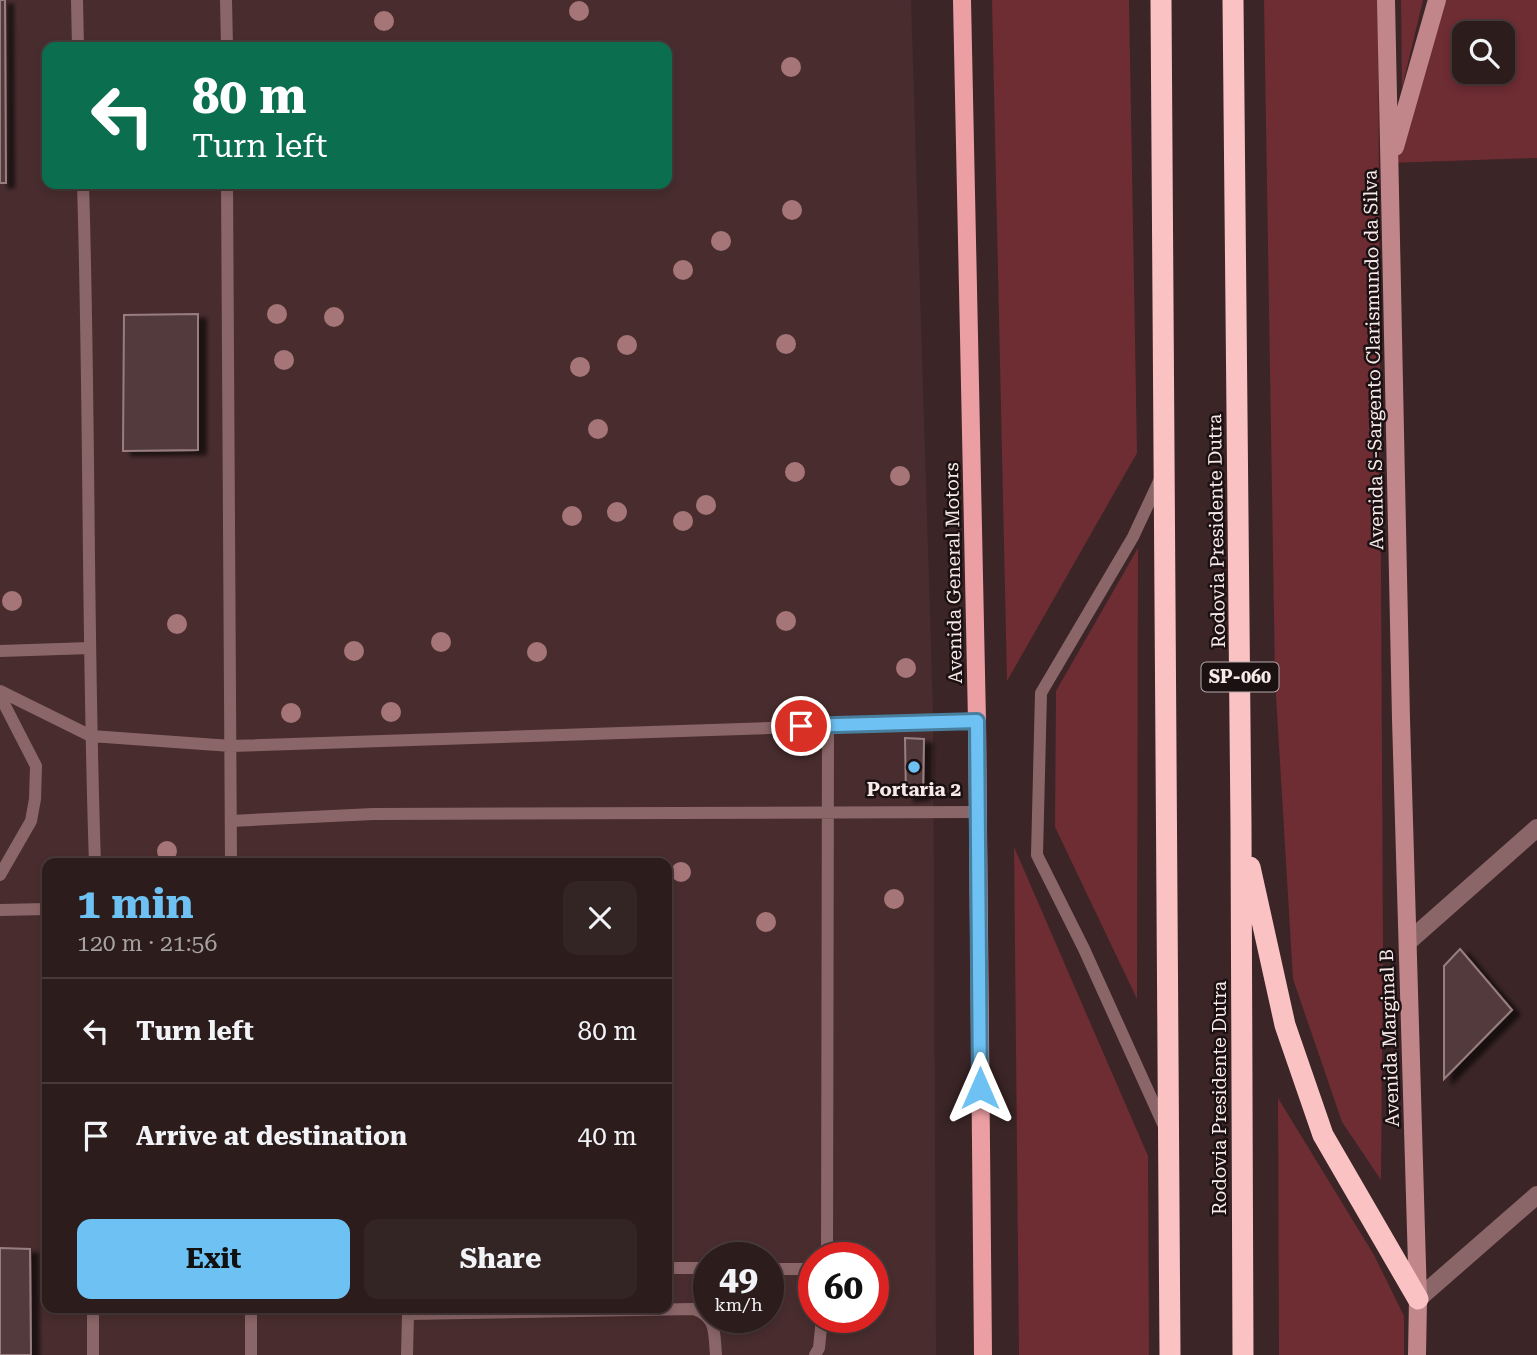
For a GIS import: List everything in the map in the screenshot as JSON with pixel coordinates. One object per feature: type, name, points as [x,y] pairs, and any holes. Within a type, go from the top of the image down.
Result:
[{"type":"highway","points":[[1161,0],[1170,1355]]},
{"type":"highway","name":"Rodovia Presidente Dutra","points":[[1233,0],[1243,1355]]},
{"type":"highway","points":[[1241,827],[1285,1025],[1323,1135],[1418,1299]]},
{"type":"main road","name":"Avenida General Motors","points":[[962,0],[977,721],[983,1355]]},
{"type":"street","name":"Avenida S-Sargento Clarismundo da Silva","points":[[1386,0],[1401,719]]},
{"type":"street","points":[[1390,163],[1437,0]]},
{"type":"street","name":"Avenida Marginal B","points":[[1401,719],[1418,1299],[1417,1355]]},
{"type":"street","points":[[1408,942],[1537,828]]},
{"type":"street","points":[[1418,1299],[1537,1195]]},
{"type":"lane","points":[[77,0],[78,42]]},
{"type":"lane","points":[[226,0],[227,42]]},
{"type":"lane","points":[[83,189],[95,858]]},
{"type":"lane","points":[[227,189],[231,858]]},
{"type":"lane","points":[[1164,469],[1133,537],[1041,693],[1037,855],[1084,949],[1169,1137]]},
{"type":"lane","points":[[0,651],[90,648]]},
{"type":"lane","points":[[0,691],[91,736],[230,746],[977,721]]},
{"type":"lane","points":[[0,696],[36,766],[31,821],[0,875]]},
{"type":"lane","points":[[827,1242],[828,725]]},
{"type":"lane","points":[[231,821],[373,814],[978,812]]},
{"type":"lane","points":[[0,910],[42,909]]},
{"type":"lane","points":[[672,1268],[693,1268]]},
{"type":"lane","points":[[672,1309],[694,1309],[705,1313],[713,1323],[716,1355]]},
{"type":"lane","points":[[93,1313],[93,1355]]},
{"type":"lane","points":[[251,1313],[251,1355]]},
{"type":"lane","points":[[407,1355],[409,1313]]},
{"type":"lane","points":[[815,1355],[819,1348],[820,1333]]},
{"type":"shaded area","points":[[0,0],[911,0],[933,712],[936,1355],[0,1355]]},
{"type":"shaded area","points":[[992,0],[1129,0],[1137,453],[1007,681]]},
{"type":"shaded area","points":[[1264,0],[1378,0],[1383,947],[1381,1180],[1342,1122],[1293,979],[1275,679]]},
{"type":"shaded area","points":[[1401,0],[1423,0],[1402,88]]},
{"type":"shaded area","points":[[1437,0],[1537,0],[1537,158],[1390,163]]},
{"type":"shaded area","points":[[1138,548],[1137,999],[1055,827],[1056,691]]},
{"type":"shaded area","points":[[1014,847],[1148,1156],[1149,1355],[1019,1355]]},
{"type":"shaded area","points":[[1278,1098],[1374,1255],[1404,1316],[1404,1355],[1279,1355]]},
{"type":"building","points":[[0,0],[5,0],[6,183],[0,183]]},
{"type":"building","points":[[198,314],[198,450],[123,451],[124,315]]},
{"type":"building","name":"Portaria 2","points":[[905,738],[924,739],[923,795],[906,797]]},
{"type":"building","points":[[1460,949],[1512,1010],[1444,1079],[1444,966]]},
{"type":"building","points":[[0,1248],[30,1249],[31,1355],[0,1355]]},
{"type":"place","name":"Portaria 2","points":[[914,767]]},
{"type":"route","points":[[801,726],[977,721],[980,1088]]}]
